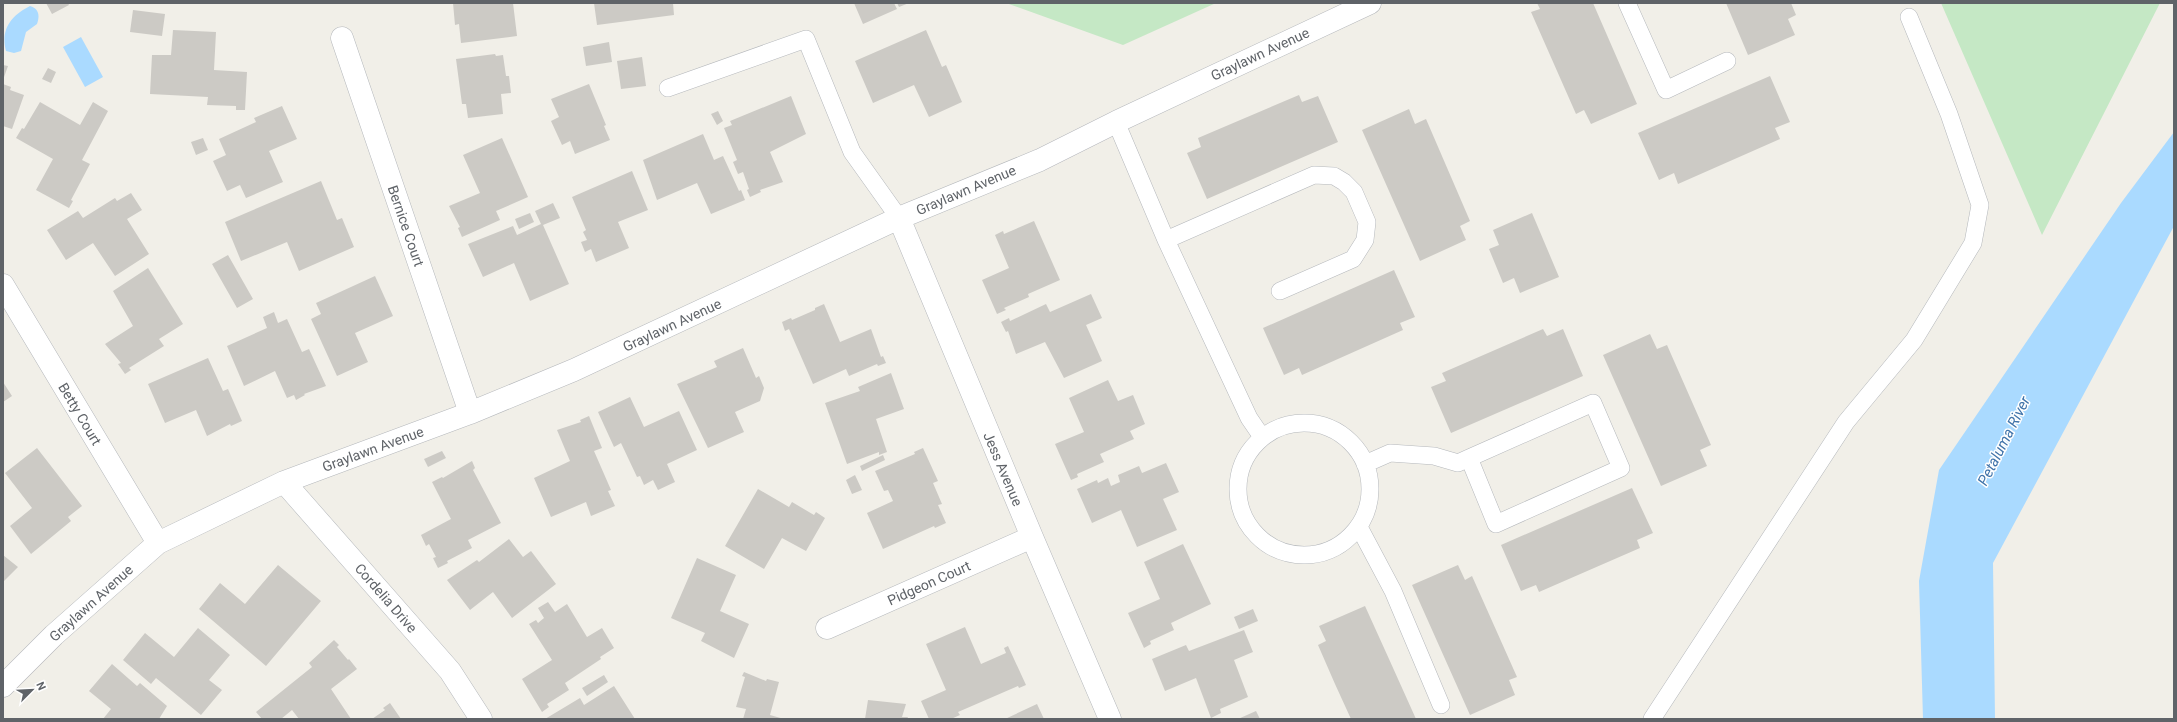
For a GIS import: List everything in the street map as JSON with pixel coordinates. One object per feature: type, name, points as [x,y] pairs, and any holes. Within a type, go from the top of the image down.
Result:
[{"type":"street","name":"Graylawn Avenue","points":[[3,686],[54,636],[158,543],[284,482],[470,413],[574,370],[899,218],[1040,160],[1116,122],[1370,3]]},
{"type":"street","name":"Bernice Court","points":[[342,38],[470,413]]},
{"type":"street","name":"Jess Avenue","points":[[899,218],[1032,537],[1110,719]]},
{"type":"street","name":"Betty Court","points":[[3,285],[158,543]]},
{"type":"street","name":"Cordelia Drive","points":[[284,482],[450,671],[481,719]]},
{"type":"street","name":"Pidgeon Court","points":[[827,628],[1032,537]]},
{"type":"lane","points":[[1627,3],[1666,90],[1727,61]]},
{"type":"lane","points":[[1652,719],[1846,422],[1914,340],[1972,243],[1980,205],[1949,114],[1909,17]]},
{"type":"lane","points":[[668,88],[806,39],[852,152],[899,218]]},
{"type":"lane","points":[[1116,122],[1166,240],[1249,418],[1262,437]]},
{"type":"lane","points":[[1166,240],[1314,175],[1334,176],[1344,182],[1354,192],[1367,222],[1365,240],[1353,259],[1280,291]]},
{"type":"lane","points":[[1365,464],[1390,453],[1434,456],[1458,463],[1469,458],[1592,403],[1621,468],[1496,524],[1469,458]]},
{"type":"lane","points":[[1294,423],[1312,423],[1329,427],[1344,436],[1357,449],[1365,464],[1370,480],[1370,497],[1366,513],[1358,527],[1348,539],[1334,548],[1317,555],[1300,556],[1282,552],[1272,547],[1253,532],[1243,517],[1237,482],[1242,465],[1247,455],[1262,437],[1278,428],[1294,423]]},
{"type":"lane","points":[[1358,527],[1393,591],[1441,705]]},
{"type":"green space","points":[[1006,3],[1216,3],[1123,45]]},
{"type":"green space","points":[[1941,3],[2160,3],[2042,235]]},
{"type":"water","points":[[30,6],[38,13],[37,24],[26,32],[21,51],[14,53],[6,51],[6,29],[13,18]]},
{"type":"water","points":[[81,37],[103,77],[85,87],[63,47]]},
{"type":"water","name":"Petaluma River","points":[[2174,132],[2174,226],[1993,563],[1995,719],[1923,719],[1919,581],[1939,470],[2121,203]]},
{"type":"building","points":[[46,3],[68,3],[69,5],[52,14]]},
{"type":"building","points":[[453,3],[513,3],[517,36],[461,43],[459,24],[455,25]]},
{"type":"building","points":[[594,3],[673,3],[674,15],[597,25]]},
{"type":"building","points":[[854,3],[894,3],[897,9],[863,24]]},
{"type":"building","points":[[897,3],[909,3],[899,7]]},
{"type":"building","points":[[1537,3],[1593,3],[1637,104],[1591,124],[1584,110],[1576,114],[1531,12],[1540,9]]},
{"type":"building","points":[[1726,3],[1791,3],[1796,15],[1788,19],[1795,35],[1748,55]]},
{"type":"building","points":[[133,10],[165,14],[162,36],[130,32]]},
{"type":"building","points":[[173,30],[216,32],[214,70],[247,72],[245,110],[236,110],[236,106],[207,105],[208,97],[150,94],[152,55],[171,55]]},
{"type":"building","points":[[926,30],[942,67],[946,65],[962,102],[929,117],[914,85],[873,103],[855,61]]},
{"type":"building","points":[[609,42],[612,62],[586,66],[583,47]]},
{"type":"building","points":[[495,54],[496,56],[503,55],[506,76],[509,76],[511,93],[501,94],[503,114],[468,118],[466,104],[462,104],[456,59]]},
{"type":"building","points":[[642,57],[646,86],[621,89],[617,61]]},
{"type":"building","points":[[3,65],[8,66],[3,80]]},
{"type":"building","points":[[48,68],[56,72],[51,83],[42,79]]},
{"type":"building","points":[[1770,76],[1790,122],[1775,128],[1780,139],[1678,184],[1674,173],[1659,180],[1638,133]]},
{"type":"building","points":[[3,84],[11,87],[10,90],[24,95],[12,129],[3,126]]},
{"type":"building","points":[[589,84],[606,125],[604,126],[610,140],[575,154],[570,141],[562,145],[551,121],[559,117],[551,99]]},
{"type":"building","points":[[1299,95],[1302,102],[1318,96],[1338,142],[1207,199],[1187,153],[1201,147],[1198,138]]},
{"type":"building","points":[[791,96],[806,134],[770,152],[783,182],[760,190],[761,192],[750,197],[743,172],[738,174],[733,162],[737,160],[724,128],[732,125],[730,121]]},
{"type":"building","points":[[40,102],[80,125],[93,102],[108,111],[82,160],[90,164],[71,200],[73,201],[69,208],[36,190],[53,159],[16,138],[22,128],[24,129]]},
{"type":"building","points":[[282,106],[297,139],[269,151],[283,182],[246,198],[240,185],[227,191],[213,161],[226,155],[219,139],[256,122],[254,118]]},
{"type":"building","points":[[1409,109],[1415,124],[1426,119],[1470,221],[1460,226],[1466,240],[1420,261],[1362,130]]},
{"type":"building","points":[[718,111],[723,121],[717,125],[711,114]]},
{"type":"building","points":[[703,134],[714,160],[723,156],[739,191],[741,190],[745,200],[711,214],[697,183],[657,200],[643,160]]},
{"type":"building","points":[[203,138],[208,150],[196,155],[191,142]]},
{"type":"building","points":[[502,138],[528,197],[496,211],[500,220],[462,237],[458,228],[460,227],[449,206],[480,193],[463,155]]},
{"type":"building","points":[[632,171],[648,210],[618,222],[629,248],[596,262],[591,249],[585,252],[581,242],[587,240],[583,232],[586,230],[572,197]]},
{"type":"building","points":[[321,181],[337,220],[342,218],[354,247],[299,271],[287,242],[241,261],[225,222]]},
{"type":"building","points":[[131,193],[142,210],[127,219],[149,254],[115,276],[93,243],[66,260],[47,230],[78,211],[83,218],[115,198],[117,201]]},
{"type":"building","points":[[553,203],[560,218],[543,225],[569,284],[530,301],[514,263],[483,277],[468,244],[513,226],[517,235],[541,224],[535,211]]},
{"type":"building","points":[[530,213],[534,222],[519,229],[515,219]]},
{"type":"building","points":[[1532,213],[1559,277],[1520,293],[1514,278],[1503,283],[1489,249],[1499,245],[1493,230]]},
{"type":"building","points":[[1034,221],[1060,280],[1028,294],[1029,297],[1004,308],[1006,310],[997,314],[982,280],[1009,268],[995,235],[1003,231],[1004,234]]},
{"type":"building","points":[[228,255],[253,299],[237,308],[212,264]]},
{"type":"building","points":[[148,268],[183,324],[159,339],[164,346],[129,368],[131,370],[125,374],[118,364],[121,363],[105,344],[133,326],[113,291]]},
{"type":"building","points":[[1394,270],[1415,317],[1400,323],[1403,330],[1302,375],[1299,368],[1284,375],[1263,328]]},
{"type":"building","points":[[375,276],[393,316],[355,333],[368,362],[337,376],[311,319],[321,314],[316,303]]},
{"type":"building","points":[[1091,294],[1102,318],[1086,325],[1102,361],[1064,378],[1045,342],[1016,354],[1008,331],[1006,332],[1001,322],[1009,318],[1010,321],[1046,304],[1050,312]]},
{"type":"building","points":[[824,304],[840,342],[871,329],[881,357],[883,356],[886,363],[878,366],[877,364],[849,376],[846,369],[813,384],[789,329],[785,331],[782,322],[791,318],[792,320],[815,310],[815,308]]},
{"type":"building","points":[[274,312],[278,323],[287,319],[302,352],[309,349],[326,386],[304,394],[305,395],[296,400],[294,395],[287,398],[275,371],[244,386],[227,346],[267,328],[263,317]]},
{"type":"building","points":[[1543,329],[1547,336],[1563,329],[1583,376],[1451,433],[1431,387],[1446,381],[1442,373]]},
{"type":"building","points":[[1650,334],[1657,349],[1667,345],[1711,445],[1700,450],[1707,466],[1661,486],[1603,355]]},
{"type":"building","points":[[743,348],[756,378],[759,376],[764,388],[760,401],[735,412],[744,432],[708,448],[677,384],[717,367],[714,361]]},
{"type":"building","points":[[208,358],[223,391],[228,389],[242,421],[231,426],[230,424],[207,436],[196,410],[165,423],[148,384]]},
{"type":"building","points":[[891,373],[904,409],[876,419],[887,452],[879,455],[879,452],[847,464],[825,403],[860,391],[858,387]]},
{"type":"building","points":[[1108,380],[1118,401],[1133,395],[1145,424],[1130,431],[1134,439],[1100,454],[1104,462],[1077,474],[1078,477],[1071,480],[1055,444],[1084,432],[1069,398]]},
{"type":"building","points":[[3,382],[12,396],[3,402]]},
{"type":"building","points":[[630,397],[644,427],[679,411],[697,450],[667,464],[675,482],[658,490],[653,480],[644,485],[640,476],[637,477],[621,443],[614,447],[598,412]]},
{"type":"building","points":[[589,416],[602,448],[594,451],[611,490],[608,491],[615,506],[591,516],[586,502],[551,517],[534,478],[570,461],[557,430],[581,422],[580,420]]},
{"type":"building","points":[[37,448],[82,506],[68,517],[71,521],[31,554],[10,526],[32,508],[5,473]]},
{"type":"building","points":[[923,448],[938,481],[933,483],[942,504],[938,505],[946,523],[935,528],[934,526],[883,549],[867,513],[893,501],[888,490],[884,491],[875,471],[915,454],[914,452]]},
{"type":"building","points":[[442,451],[446,458],[428,467],[424,459]]},
{"type":"building","points":[[883,455],[885,460],[862,471],[860,466]]},
{"type":"building","points":[[472,461],[475,468],[473,470],[501,523],[468,540],[472,548],[447,561],[448,563],[438,568],[433,558],[436,557],[429,544],[426,546],[421,535],[451,519],[432,482],[442,477],[443,478]]},
{"type":"building","points":[[1166,463],[1179,492],[1163,499],[1177,530],[1137,547],[1121,510],[1092,523],[1077,489],[1097,480],[1098,483],[1108,478],[1111,486],[1120,482],[1118,475],[1139,466],[1142,473]]},
{"type":"building","points":[[855,475],[862,490],[852,494],[846,480]]},
{"type":"building","points":[[1632,488],[1653,533],[1637,540],[1640,548],[1539,592],[1536,585],[1521,591],[1501,545]]},
{"type":"building","points":[[758,489],[789,507],[792,502],[814,515],[816,512],[825,518],[806,551],[782,538],[764,569],[725,546]]},
{"type":"building","points":[[509,539],[523,557],[531,551],[556,584],[512,618],[493,592],[470,610],[447,580],[477,560],[479,562]]},
{"type":"building","points":[[1183,544],[1211,604],[1171,623],[1174,630],[1150,641],[1151,644],[1144,648],[1128,613],[1160,599],[1144,562]]},
{"type":"building","points":[[3,555],[18,567],[3,582]]},
{"type":"building","points":[[697,558],[736,575],[720,611],[749,624],[734,658],[701,641],[705,633],[671,618]]},
{"type":"building","points":[[278,565],[321,601],[266,666],[199,609],[220,583],[245,604]]},
{"type":"building","points":[[1458,565],[1465,580],[1472,576],[1517,677],[1509,680],[1515,695],[1470,715],[1412,585]]},
{"type":"building","points":[[548,602],[555,612],[567,604],[587,637],[602,628],[614,648],[600,657],[601,659],[565,683],[569,690],[547,704],[549,707],[542,712],[522,679],[552,660],[529,624],[536,620],[538,623],[544,618],[538,608]]},
{"type":"building","points":[[1365,606],[1416,719],[1351,719],[1335,684],[1318,645],[1326,641],[1319,626]]},
{"type":"building","points":[[1253,609],[1258,621],[1239,629],[1234,617]]},
{"type":"building","points":[[965,627],[981,664],[1006,653],[1004,648],[1008,646],[1026,685],[1019,688],[1018,686],[958,712],[960,715],[951,719],[929,719],[921,701],[946,690],[926,644]]},
{"type":"building","points":[[198,628],[230,655],[209,680],[222,690],[201,715],[156,678],[151,684],[123,660],[145,633],[174,657]]},
{"type":"building","points":[[1244,630],[1253,652],[1234,660],[1248,697],[1220,709],[1221,713],[1211,718],[1196,678],[1165,691],[1152,659],[1186,645],[1189,651]]},
{"type":"building","points":[[334,640],[339,645],[337,647],[357,669],[331,689],[351,719],[299,719],[292,710],[281,719],[262,719],[256,712],[312,667],[309,663]]},
{"type":"building","points":[[112,664],[137,686],[140,683],[167,706],[159,719],[103,719],[111,709],[89,691]]},
{"type":"building","points":[[744,672],[766,681],[767,679],[779,682],[770,715],[784,719],[743,719],[746,709],[736,707],[745,677],[742,676]]},
{"type":"building","points":[[604,675],[608,682],[587,696],[582,688]]},
{"type":"building","points":[[614,686],[635,719],[545,719],[580,698],[584,705]]},
{"type":"building","points":[[868,700],[906,704],[902,717],[908,717],[907,719],[865,719]]},
{"type":"building","points":[[390,703],[401,719],[372,719],[385,710],[383,708]]},
{"type":"building","points":[[1037,704],[1044,719],[1005,719]]},
{"type":"building","points":[[1256,711],[1260,719],[1238,719]]}]
